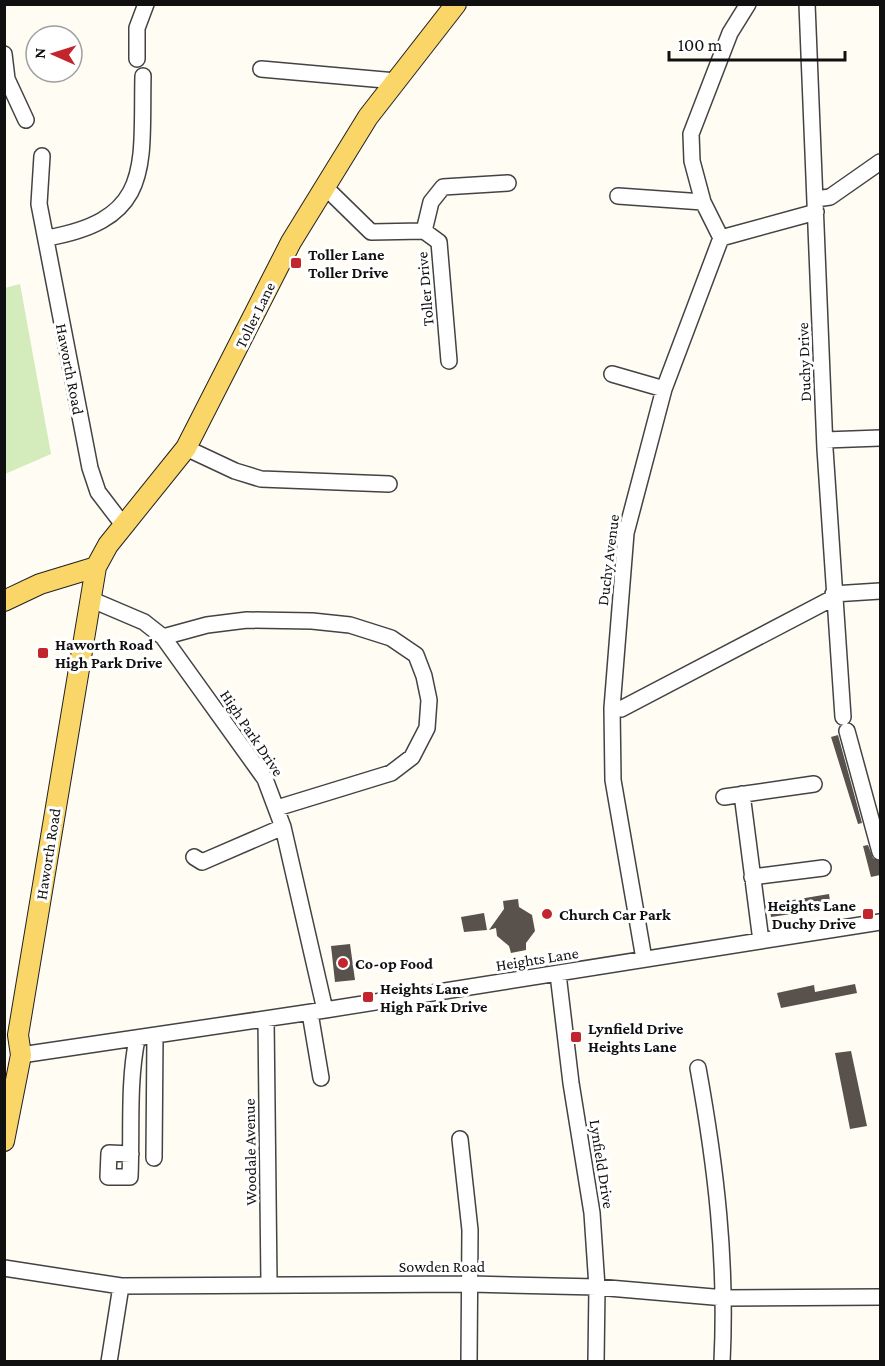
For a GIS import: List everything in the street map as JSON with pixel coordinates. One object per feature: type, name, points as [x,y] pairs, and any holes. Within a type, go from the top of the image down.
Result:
[{"type":"main road","name":"Toller Lane","points":[[96,567],[108,545],[186,448],[291,242],[368,117],[456,4]]},
{"type":"main road","name":"Haworth Road","points":[[4,1141],[21,1055],[11,1035],[96,567]]},
{"type":"main road","points":[[4,601],[40,584],[96,567]]},
{"type":"street","points":[[137,59],[137,28],[146,4]]},
{"type":"street","points":[[748,4],[730,33],[691,134],[692,161],[703,202],[721,238],[816,206],[880,162]]},
{"type":"street","name":"Duchy Drive","points":[[807,4],[833,596],[845,724],[880,852]]},
{"type":"street","points":[[6,61],[7,79],[26,120]]},
{"type":"street","points":[[261,69],[396,81]]},
{"type":"street","points":[[47,238],[93,226],[121,207],[137,177],[141,158],[143,76]]},
{"type":"street","name":"Haworth Road","points":[[42,156],[39,204],[90,468],[98,492],[124,526]]},
{"type":"street","points":[[424,231],[431,202],[443,187],[508,183]]},
{"type":"street","name":"Toller Drive","points":[[325,187],[371,232],[424,231],[440,242],[449,361]]},
{"type":"street","points":[[618,196],[703,202]]},
{"type":"street","name":"Duchy Avenue","points":[[644,959],[613,780],[612,708],[626,533],[664,389],[721,238]]},
{"type":"street","points":[[612,374],[664,389]]},
{"type":"street","points":[[825,440],[880,438]]},
{"type":"street","points":[[186,448],[235,471],[261,479],[389,484]]},
{"type":"street","points":[[612,708],[621,708],[833,596],[880,591]]},
{"type":"street","name":"High Park Drive","points":[[90,599],[144,622],[163,637],[265,779],[282,827],[318,1012],[321,1078]]},
{"type":"street","points":[[163,637],[207,625],[247,620],[312,621],[350,625],[391,638],[416,655],[424,676],[429,700],[427,728],[412,757],[391,773],[277,808]]},
{"type":"street","points":[[724,797],[814,784]]},
{"type":"street","points":[[742,794],[761,941]]},
{"type":"street","points":[[194,856],[202,862],[282,827]]},
{"type":"street","points":[[752,877],[823,868]]},
{"type":"street","name":"Heights Lane","points":[[21,1055],[318,1012],[880,922]]},
{"type":"street","name":"Lynfield Drive","points":[[558,974],[571,1083],[592,1213],[597,1287],[597,1362]]},
{"type":"street","name":"Woodale Avenue","points":[[266,1019],[269,1283]]},
{"type":"street","points":[[154,1158],[155,1036]]},
{"type":"street","points":[[131,1154],[131,1068],[137,1039]]},
{"type":"street","points":[[698,1068],[723,1244],[725,1298],[722,1362]]},
{"type":"street","points":[[460,1139],[470,1230],[469,1362]]},
{"type":"street","name":"Sowden Road","points":[[4,1268],[122,1286],[269,1283],[471,1284],[597,1287],[725,1298],[880,1297]]},
{"type":"street","points":[[109,1362],[122,1286]]},
{"type":"green space","points":[[20,284],[51,454],[5,474],[5,288]]},
{"type":"building","points":[[838,735],[862,823],[858,824],[831,737]]},
{"type":"building","points":[[868,845],[873,858],[880,861],[880,875],[871,877],[863,846]]},
{"type":"building","points":[[829,894],[831,908],[771,917],[769,904]]},
{"type":"building","points":[[518,899],[519,907],[532,915],[535,931],[526,943],[526,950],[511,953],[509,946],[497,936],[496,928],[489,930],[504,909],[503,901]]},
{"type":"building","points":[[484,913],[487,930],[464,932],[461,917]]},
{"type":"building","name":"Co-op Food","points":[[350,944],[355,980],[335,982],[331,946]]},
{"type":"building","points":[[855,984],[857,993],[781,1008],[777,993],[814,985],[815,992]]},
{"type":"building","points":[[851,1051],[867,1126],[850,1129],[835,1053]]},
{"type":"place","name":"Toller Lane Toller Drive","points":[[296,263]]},
{"type":"place","name":"Haworth Road High Park Drive","points":[[43,653]]},
{"type":"place","name":"Church Car Park","points":[[547,914]]},
{"type":"place","name":"Heights Lane Duchy Drive","points":[[868,914]]},
{"type":"place","name":"Co-op Food","points":[[343,963]]},
{"type":"place","name":"Heights Lane High Park Drive","points":[[368,997]]},
{"type":"place","name":"Lynfield Drive Heights Lane","points":[[576,1037]]}]
